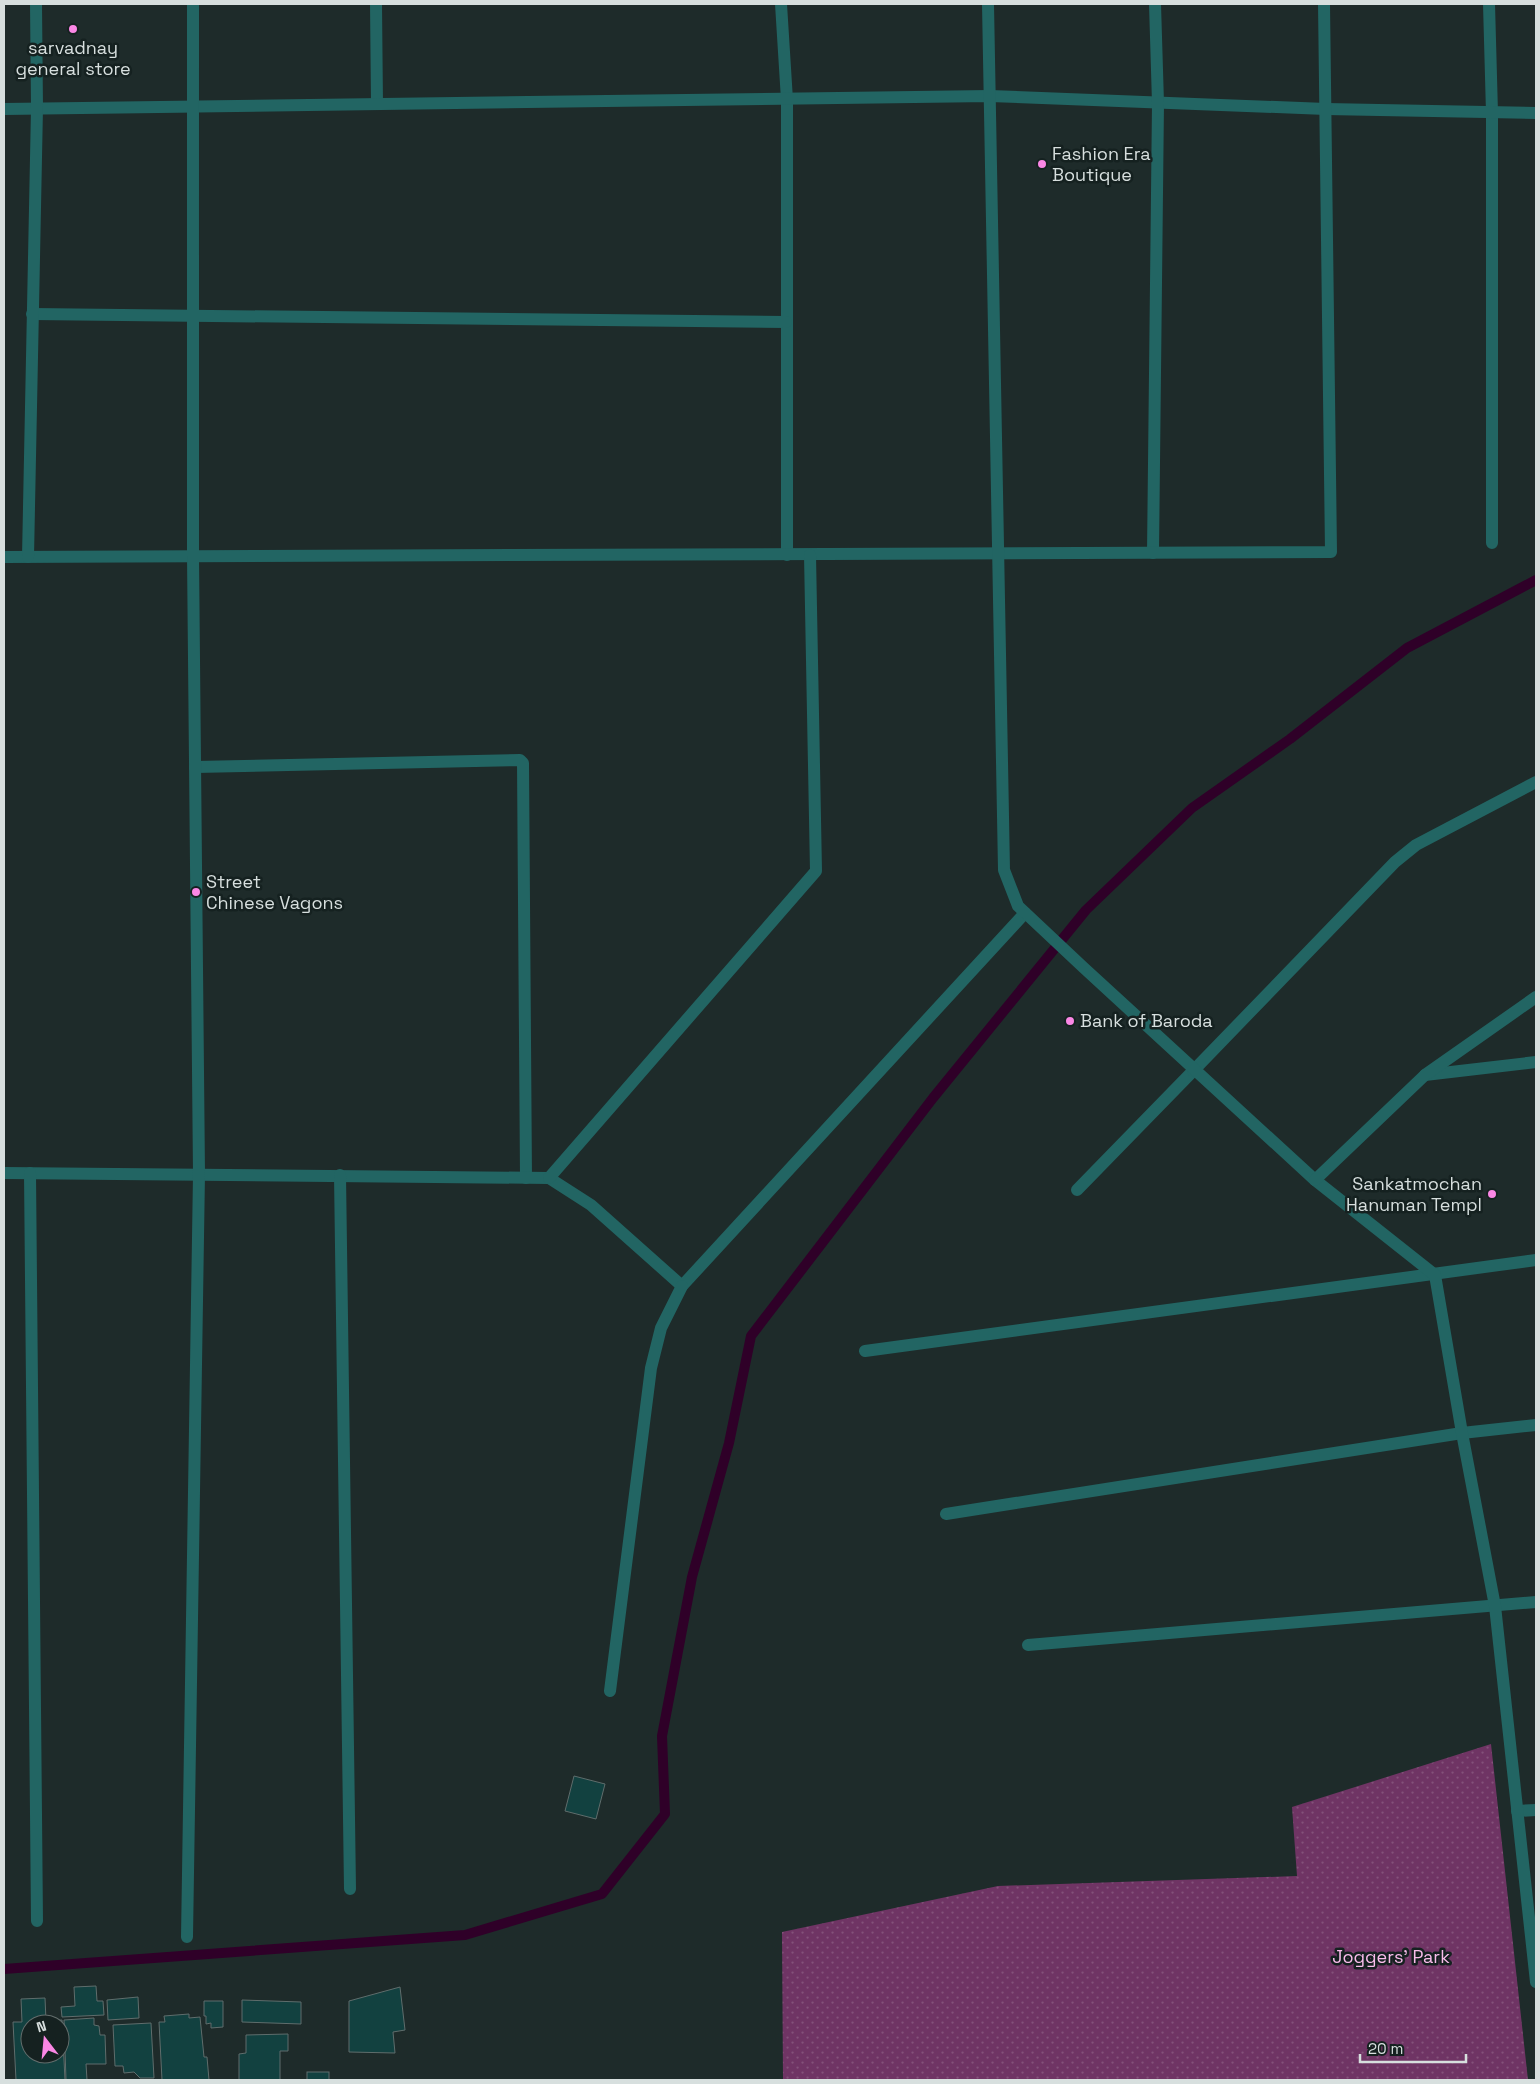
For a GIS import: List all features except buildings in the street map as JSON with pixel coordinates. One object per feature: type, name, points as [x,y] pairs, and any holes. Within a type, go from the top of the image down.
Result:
[{"type":"street","points":[[28,557],[37,108],[36,4]]},
{"type":"street","points":[[187,1937],[199,1174],[193,556],[193,4]]},
{"type":"street","points":[[376,4],[377,104]]},
{"type":"street","points":[[781,4],[787,100],[787,555]]},
{"type":"street","points":[[988,4],[1004,870],[1018,906],[1193,1071],[1315,1180],[1435,1275],[1462,1433],[1495,1606],[1536,1982]]},
{"type":"street","points":[[1153,553],[1158,102],[1155,4]]},
{"type":"street","points":[[4,557],[1332,552],[1324,4]]},
{"type":"street","points":[[1489,4],[1492,112],[1492,543]]},
{"type":"street","points":[[4,109],[990,96],[1326,109],[1536,113]]},
{"type":"street","points":[[32,314],[786,322]]},
{"type":"street","points":[[549,1178],[816,870],[810,555]]},
{"type":"street","points":[[195,767],[520,760],[523,763],[526,1178]]},
{"type":"street","points":[[1077,1190],[1395,862],[1416,845],[1536,782]]},
{"type":"street","points":[[610,1691],[651,1368],[662,1328],[682,1286],[1025,913]]},
{"type":"street","points":[[1315,1180],[1425,1075],[1536,997]]},
{"type":"street","points":[[1425,1075],[1536,1062]]},
{"type":"street","points":[[4,1173],[549,1178],[591,1205],[682,1286]]},
{"type":"street","points":[[30,1173],[37,1921]]},
{"type":"street","points":[[340,1175],[350,1889]]},
{"type":"street","points":[[865,1351],[1536,1260]]},
{"type":"street","points":[[946,1514],[1462,1433],[1536,1425]]},
{"type":"street","points":[[1028,1645],[1536,1602]]},
{"type":"street","points":[[1517,1811],[1536,1810]]},
{"type":"green space","name":"Joggers' Park","points":[[1491,1744],[1528,2080],[783,2080],[782,1932],[998,1886],[1297,1876],[1292,1807]]},
{"type":"waterway","points":[[4,1969],[465,1935],[602,1894],[665,1814],[662,1736],[692,1577],[729,1443],[751,1336],[933,1098],[1086,910],[1192,808],[1290,739],[1407,648],[1536,580]]},
{"type":"place","name":"sarvadnay general store","points":[[73,29]]},
{"type":"place","name":"Fashion Era Boutique","points":[[1042,164]]},
{"type":"place","name":"Street Chinese Vagons","points":[[196,892]]},
{"type":"place","name":"Bank of Baroda","points":[[1070,1021]]},
{"type":"place","name":"Sankatmochan Hanuman Templ","points":[[1492,1194]]}]
